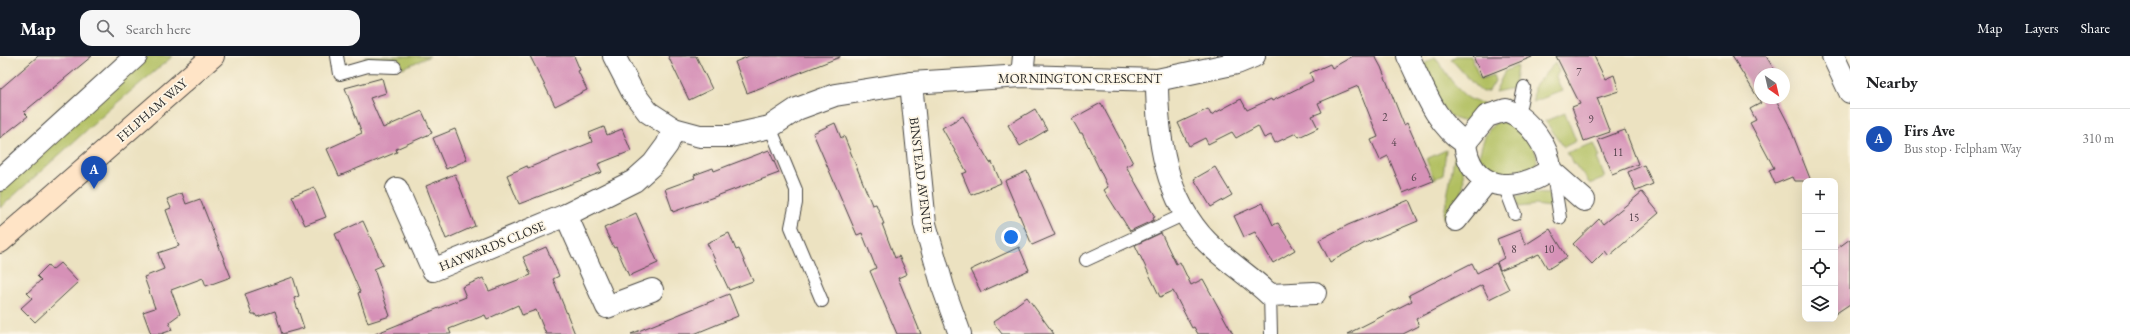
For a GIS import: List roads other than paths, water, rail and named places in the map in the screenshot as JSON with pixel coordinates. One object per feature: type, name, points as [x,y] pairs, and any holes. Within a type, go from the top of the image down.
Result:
[{"type":"main road","name":"FELPHAM WAY","points":[[0,242],[213,56]]},
{"type":"street","points":[[0,180],[136,56]]},
{"type":"street","name":"MORNINGTON CRESCENT","points":[[614,56],[632,91],[648,112],[674,129],[700,136],[730,136],[770,127],[797,108],[835,94],[1023,66],[1156,80],[1237,63],[1254,56]]},
{"type":"street","points":[[1408,56],[1426,96],[1439,118],[1454,135],[1465,143]]},
{"type":"street","points":[[1833,56],[1850,92]]},
{"type":"street","points":[[1156,80],[1161,145],[1170,180],[1185,214],[1207,242],[1270,295],[1315,293]]},
{"type":"street","name":"BINSTEAD AVENUE","points":[[911,83],[925,224],[943,288],[960,334]]},
{"type":"street","points":[[1552,171],[1524,184],[1495,183],[1477,173],[1470,164],[1466,155],[1465,143],[1487,116],[1506,110],[1524,120],[1541,143],[1549,160],[1552,171],[1587,197]]},
{"type":"street","name":"HAYWARDS CLOSE","points":[[397,189],[433,270],[566,215],[634,180],[653,164],[667,145],[674,129]]},
{"type":"street","points":[[1456,220],[1495,183]]},
{"type":"street","points":[[566,215],[607,307],[652,290]]},
{"type":"lane","points":[[337,56],[340,74],[368,66],[395,67]]},
{"type":"lane","points":[[1518,116],[1524,87]]},
{"type":"lane","points":[[770,127],[796,190],[796,203],[791,227],[822,301]]},
{"type":"lane","points":[[1552,171],[1560,218]]},
{"type":"lane","points":[[1495,183],[1516,214]]},
{"type":"lane","points":[[1086,260],[1185,214]]},
{"type":"lane","points":[[1270,295],[1271,334]]},
{"type":"place","name":"Firs Ave","points":[[94,189]]}]
